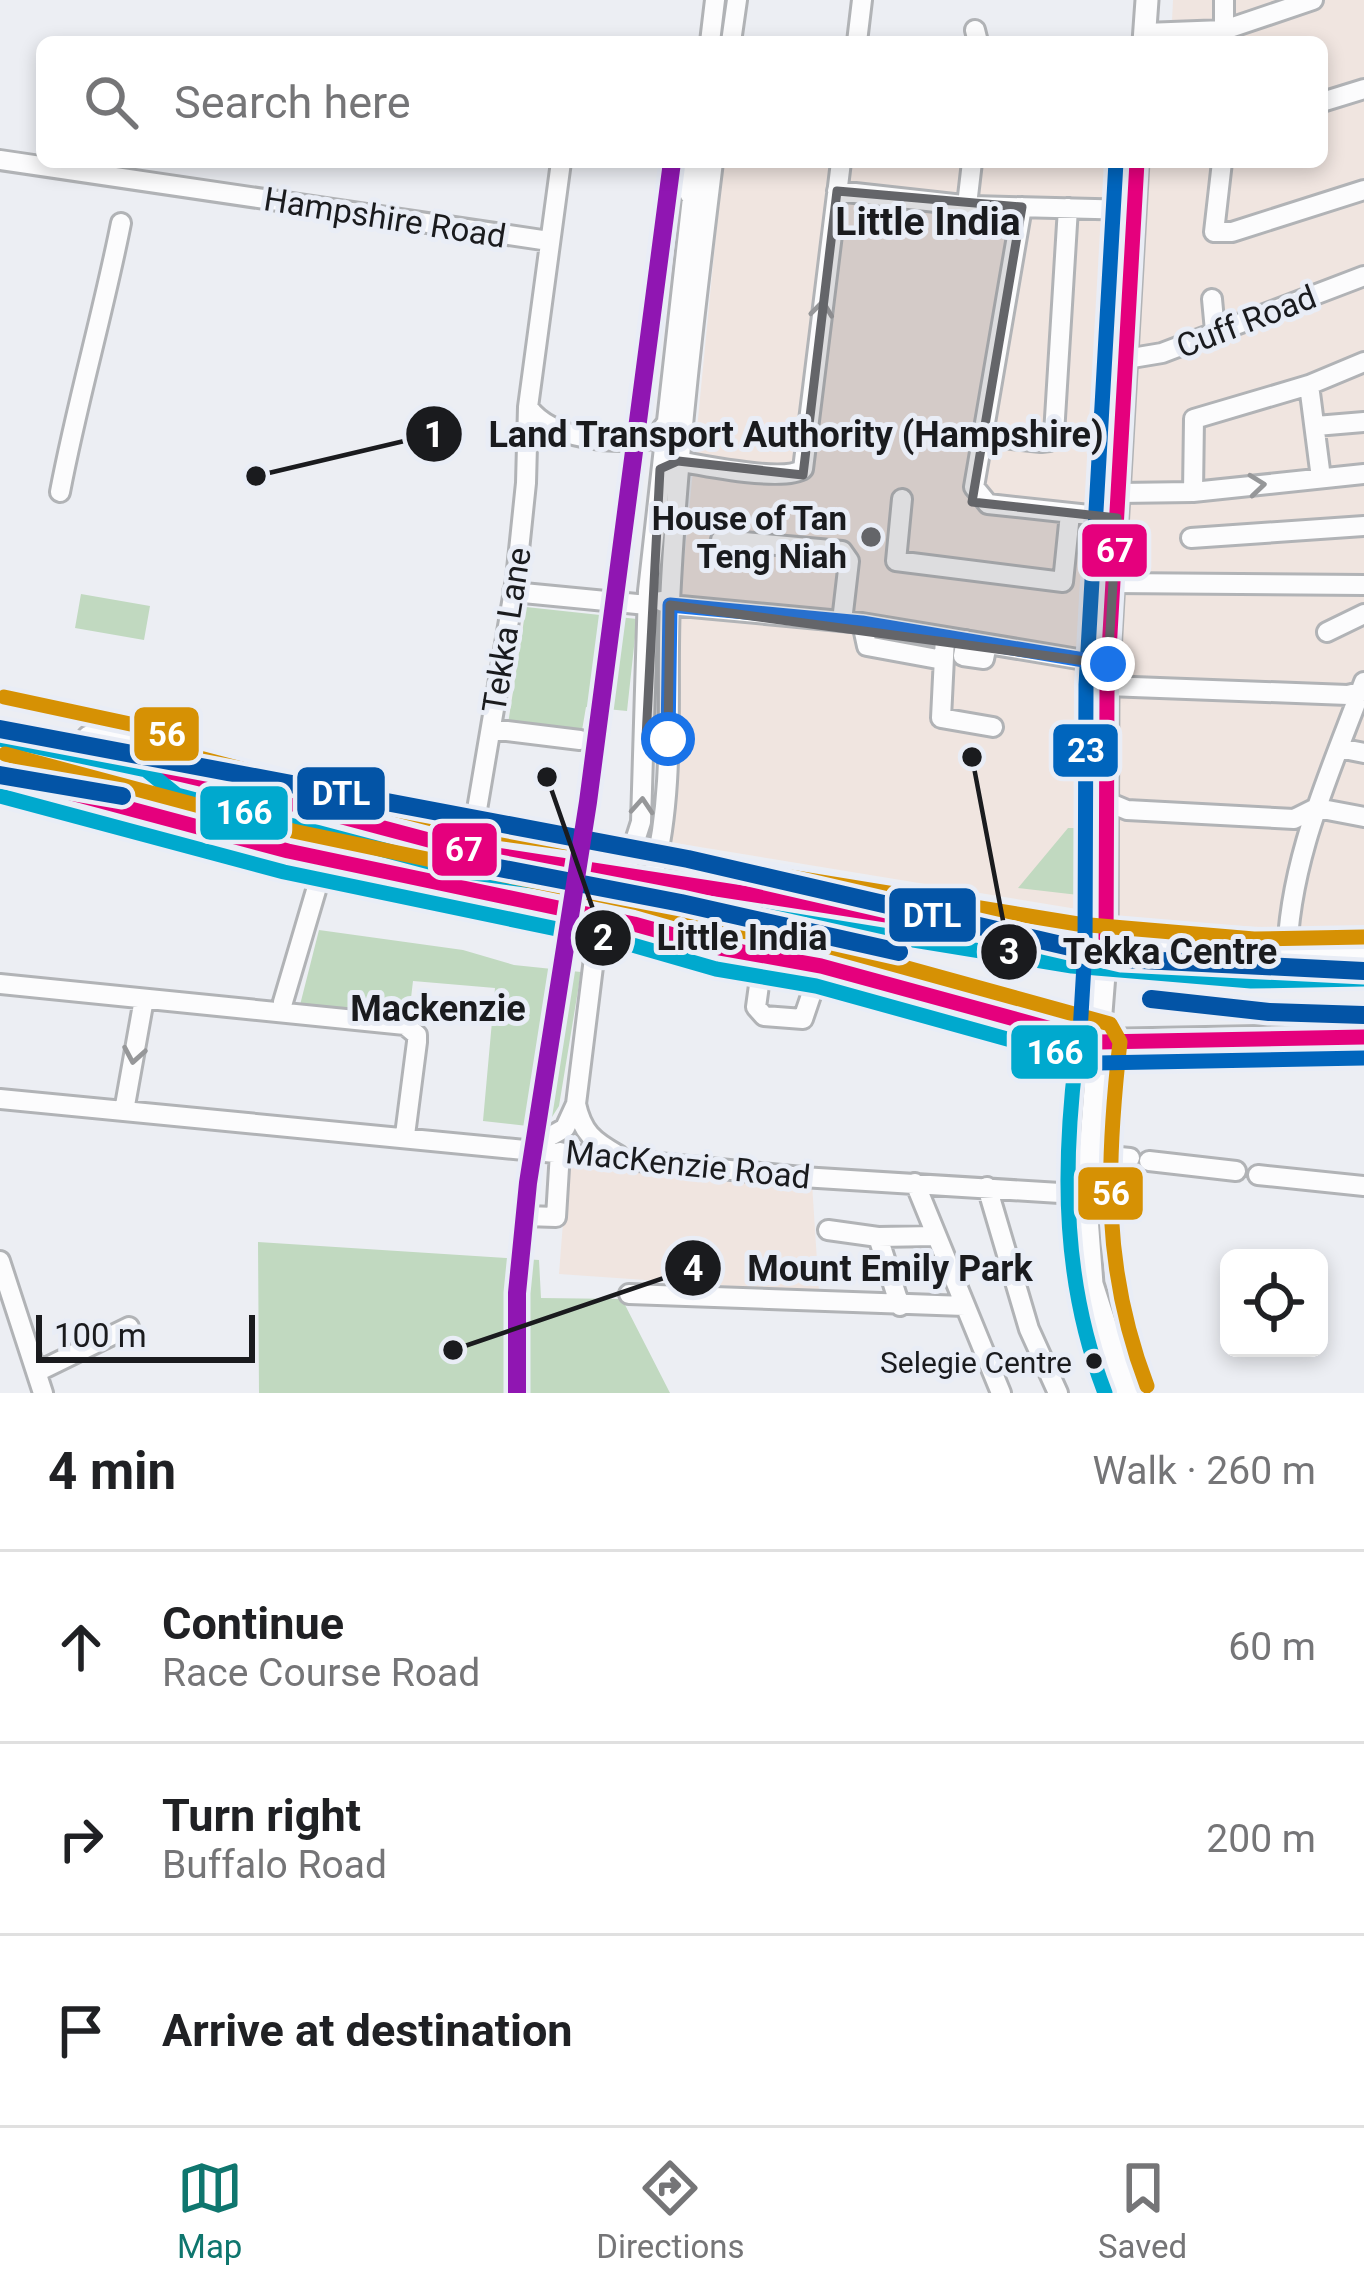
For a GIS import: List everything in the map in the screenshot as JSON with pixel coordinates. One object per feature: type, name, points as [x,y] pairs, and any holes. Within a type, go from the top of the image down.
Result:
[{"type":"highway","points":[[0,718],[156,751],[182,775]]},
{"type":"highway","points":[[0,732],[470,851],[1106,949],[1287,961],[1364,958]]},
{"type":"highway","points":[[0,774],[325,860],[821,966],[1019,1024],[1100,1042],[1364,1036]]},
{"type":"main road","points":[[1145,36],[1147,0]]},
{"type":"main road","points":[[1126,1393],[1092,1284],[1086,1204],[1106,949],[1112,805],[1108,675],[1137,168]]},
{"type":"street","points":[[711,36],[715,0]]},
{"type":"street","points":[[731,36],[737,0]]},
{"type":"street","points":[[858,36],[862,0]]},
{"type":"street","points":[[1223,0],[1224,36],[1313,0]]},
{"type":"street","points":[[1328,100],[1364,89]]},
{"type":"street","name":"Hampshire Road","points":[[0,160],[36,165]]},
{"type":"street","name":"Hampshire Road","points":[[54,168],[550,241],[560,168]]},
{"type":"street","points":[[678,168],[692,200]]},
{"type":"street","points":[[652,876],[666,825],[670,605],[665,425],[695,168]]},
{"type":"street","points":[[625,872],[641,822],[648,598],[712,168]]},
{"type":"street","points":[[669,465],[796,474],[804,466],[840,168]]},
{"type":"street","points":[[967,206],[971,168]]},
{"type":"street","points":[[1221,168],[1214,232],[1232,232],[1364,190]]},
{"type":"street","points":[[837,191],[967,206],[1134,210]]},
{"type":"street","points":[[1022,207],[976,494],[988,504],[1117,518]]},
{"type":"street","points":[[983,436],[1041,442],[1054,434],[1068,208]]},
{"type":"street","points":[[60,492],[121,224]]},
{"type":"street","name":"Tekka Lane","points":[[470,851],[514,592],[526,483],[528,407],[550,241]]},
{"type":"street","name":"Cuff Road","points":[[1126,359],[1162,353],[1364,276]]},
{"type":"street","points":[[1212,299],[1215,332]]},
{"type":"street","points":[[1193,491],[1194,419],[1310,385],[1364,363]]},
{"type":"street","points":[[1310,385],[1321,478]]},
{"type":"street","points":[[528,407],[549,428],[609,439],[654,439],[665,425]]},
{"type":"street","points":[[1316,426],[1364,422]]},
{"type":"street","points":[[1119,494],[1364,474]]},
{"type":"street","points":[[902,499],[896,561],[1063,582],[1070,514]]},
{"type":"street","points":[[1191,538],[1364,526]]},
{"type":"street","points":[[722,540],[842,551],[849,561],[852,622],[867,646],[943,660]]},
{"type":"street","points":[[1113,583],[1364,584]]},
{"type":"street","points":[[514,592],[648,598],[670,605],[852,622],[987,644],[1108,675],[1348,695],[1363,688]]},
{"type":"street","points":[[1327,632],[1364,614]]},
{"type":"street","points":[[955,638],[943,660],[941,718],[993,728]]},
{"type":"street","points":[[1287,961],[1293,888],[1310,812],[1363,688]]},
{"type":"street","points":[[490,729],[580,740]]},
{"type":"street","points":[[646,738],[668,739]]},
{"type":"street","points":[[1340,748],[1364,754]]},
{"type":"street","points":[[1112,805],[1152,803],[1364,817]]},
{"type":"street","points":[[283,1002],[325,860]]},
{"type":"street","points":[[529,1148],[565,1128],[576,1103],[599,918]]},
{"type":"street","points":[[764,956],[756,1007],[764,1016],[803,1019],[821,966]]},
{"type":"street","points":[[0,984],[412,1029],[417,1042],[405,1136]]},
{"type":"street","points":[[124,1112],[144,999]]},
{"type":"street","name":"MacKenzie Road","points":[[0,1099],[622,1158],[1060,1193],[1086,1204]]},
{"type":"street","points":[[576,1103],[584,1131],[622,1158]]},
{"type":"street","points":[[525,1216],[556,1217],[560,1152]]},
{"type":"street","points":[[1089,1154],[1236,1171]]},
{"type":"street","points":[[1258,1175],[1364,1186]]},
{"type":"street","points":[[916,1184],[1000,1393]]},
{"type":"street","points":[[987,1187],[1029,1329],[1058,1393]]},
{"type":"street","points":[[828,1230],[878,1237],[935,1236]]},
{"type":"street","points":[[878,1237],[900,1306]]},
{"type":"street","points":[[0,1261],[43,1393]]},
{"type":"street","points":[[629,1294],[965,1306]]},
{"type":"street","points":[[37,1372],[129,1327]]},
{"type":"highlighted area","points":[[837,191],[1022,207],[972,502],[1117,518],[1108,664],[670,605],[668,739],[646,738],[660,469],[678,461],[803,475]]},
{"type":"shaded area","name":"Little India","points":[[1173,0],[1364,0],[1364,929],[1144,920],[657,840],[722,168],[1328,168],[1328,36],[1171,36]]},
{"type":"shaded area","points":[[568,1158],[812,1183],[819,1292],[559,1274]]},
{"type":"green space","points":[[81,594],[150,606],[144,640],[75,628]]},
{"type":"green space","points":[[526,607],[637,619],[627,711],[586,707],[579,748],[506,737]]},
{"type":"green space","points":[[1068,828],[1092,828],[1087,896],[1018,888]]},
{"type":"green space","points":[[319,930],[463,950],[514,965],[581,972],[559,1106],[545,1128],[483,1121],[495,988],[413,981],[409,1015],[300,1005]]},
{"type":"green space","points":[[258,1242],[539,1260],[541,1298],[622,1299],[670,1393],[259,1393]]},
{"type":"transit line","points":[[517,1393],[517,1293],[528,1183],[588,802],[671,168]]},
{"type":"transit line","name":"23","points":[[1116,168],[1086,685],[1085,948],[1079,1049],[1097,1063],[1364,1058]]},
{"type":"transit line","name":"67","points":[[0,732],[470,851],[1106,949],[1107,686],[1137,168]]},
{"type":"transit line","name":"56","points":[[4,697],[163,731],[192,756],[474,830],[1078,924],[1254,939],[1364,937]]},
{"type":"transit line","name":"DTL","points":[[0,729],[688,859],[1122,959],[1364,971]]},
{"type":"transit line","name":"166","points":[[0,739],[146,770],[177,795],[467,872],[1072,966],[1251,981],[1364,979]]},
{"type":"transit line","name":"56","points":[[5,754],[293,831],[638,903],[725,928],[827,946],[1110,1024],[1120,1042],[1111,1174],[1115,1258],[1132,1342],[1147,1386]]},
{"type":"transit line","name":"67","points":[[0,774],[288,851],[634,924],[720,948],[821,966],[1099,1042],[1364,1037]]},
{"type":"transit line","name":"DTL","points":[[0,775],[122,796]]},
{"type":"transit line","name":"166","points":[[0,796],[284,872],[629,944],[716,969],[816,986],[1076,1058],[1069,1144],[1070,1228],[1081,1311],[1105,1393]]},
{"type":"transit line","name":"DTL","points":[[463,861],[899,952]]},
{"type":"transit line","name":"DTL","points":[[1151,999],[1269,1012],[1364,1015]]},
{"type":"place","name":"Land Transport Authority (Hampshire)","points":[[256,476]]},
{"type":"place","name":"House of Tan Teng Niah","points":[[871,537]]},
{"type":"place","name":"Tekka Centre","points":[[972,757]]},
{"type":"place","name":"Little India","points":[[547,777]]},
{"type":"place","name":"Mount Emily Park","points":[[453,1350]]},
{"type":"place","name":"Selegie Centre","points":[[1094,1361]]},
{"type":"district","name":"Little India","points":[[928,221]]},
{"type":"district","name":"Mackenzie","points":[[438,1008]]},
{"type":"route","points":[[668,739],[670,605],[862,623],[1108,664]]}]
